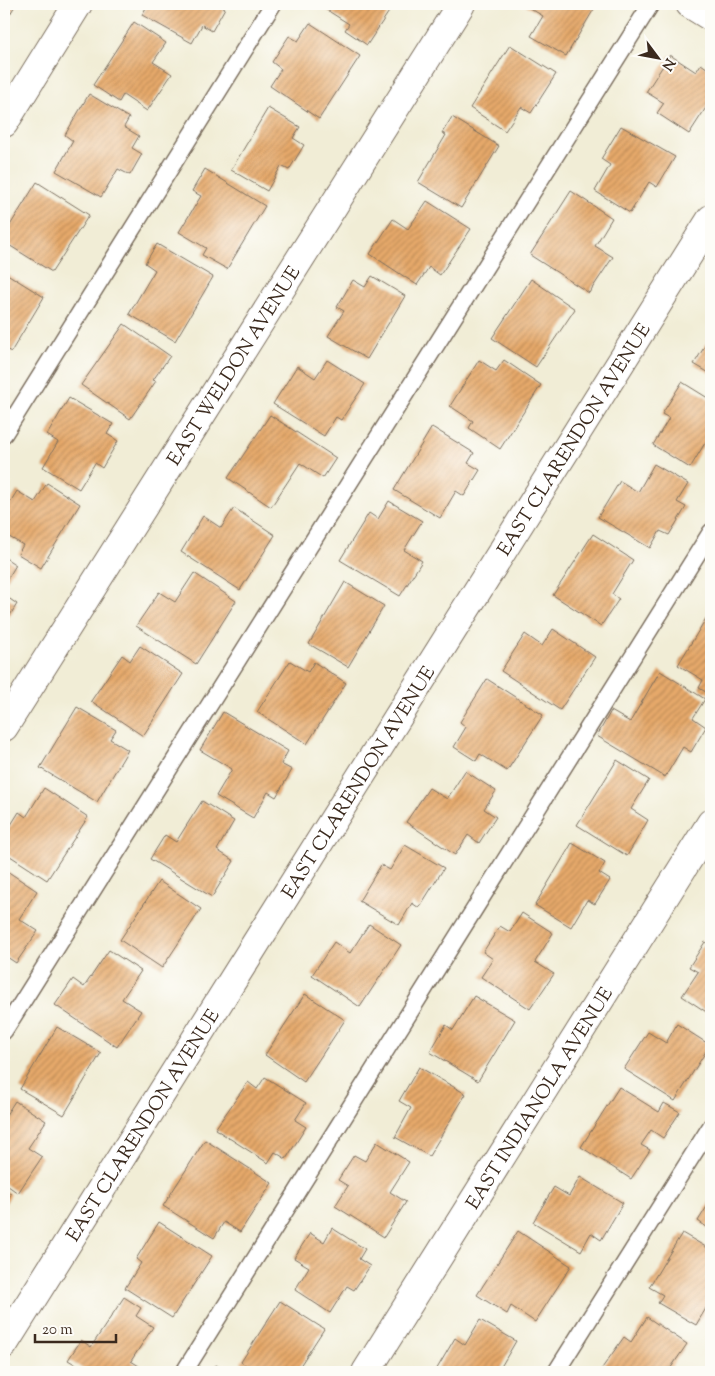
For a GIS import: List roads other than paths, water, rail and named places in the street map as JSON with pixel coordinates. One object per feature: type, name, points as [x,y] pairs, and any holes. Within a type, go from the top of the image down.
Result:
[{"type":"street","points":[[4,122],[78,4]]},
{"type":"street","name":"EAST WELDON AVENUE","points":[[4,727],[461,4]]},
{"type":"street","points":[[690,4],[711,17]]},
{"type":"street","name":"EAST CLARENDON AVENUE","points":[[4,1344],[711,219]]},
{"type":"street","name":"EAST INDIANOLA AVENUE","points":[[366,1372],[711,823]]},
{"type":"lane","points":[[4,434],[273,4]]},
{"type":"lane","points":[[4,1031],[651,4]]},
{"type":"lane","points":[[184,1372],[711,532]]},
{"type":"lane","points":[[556,1372],[711,1126]]}]
